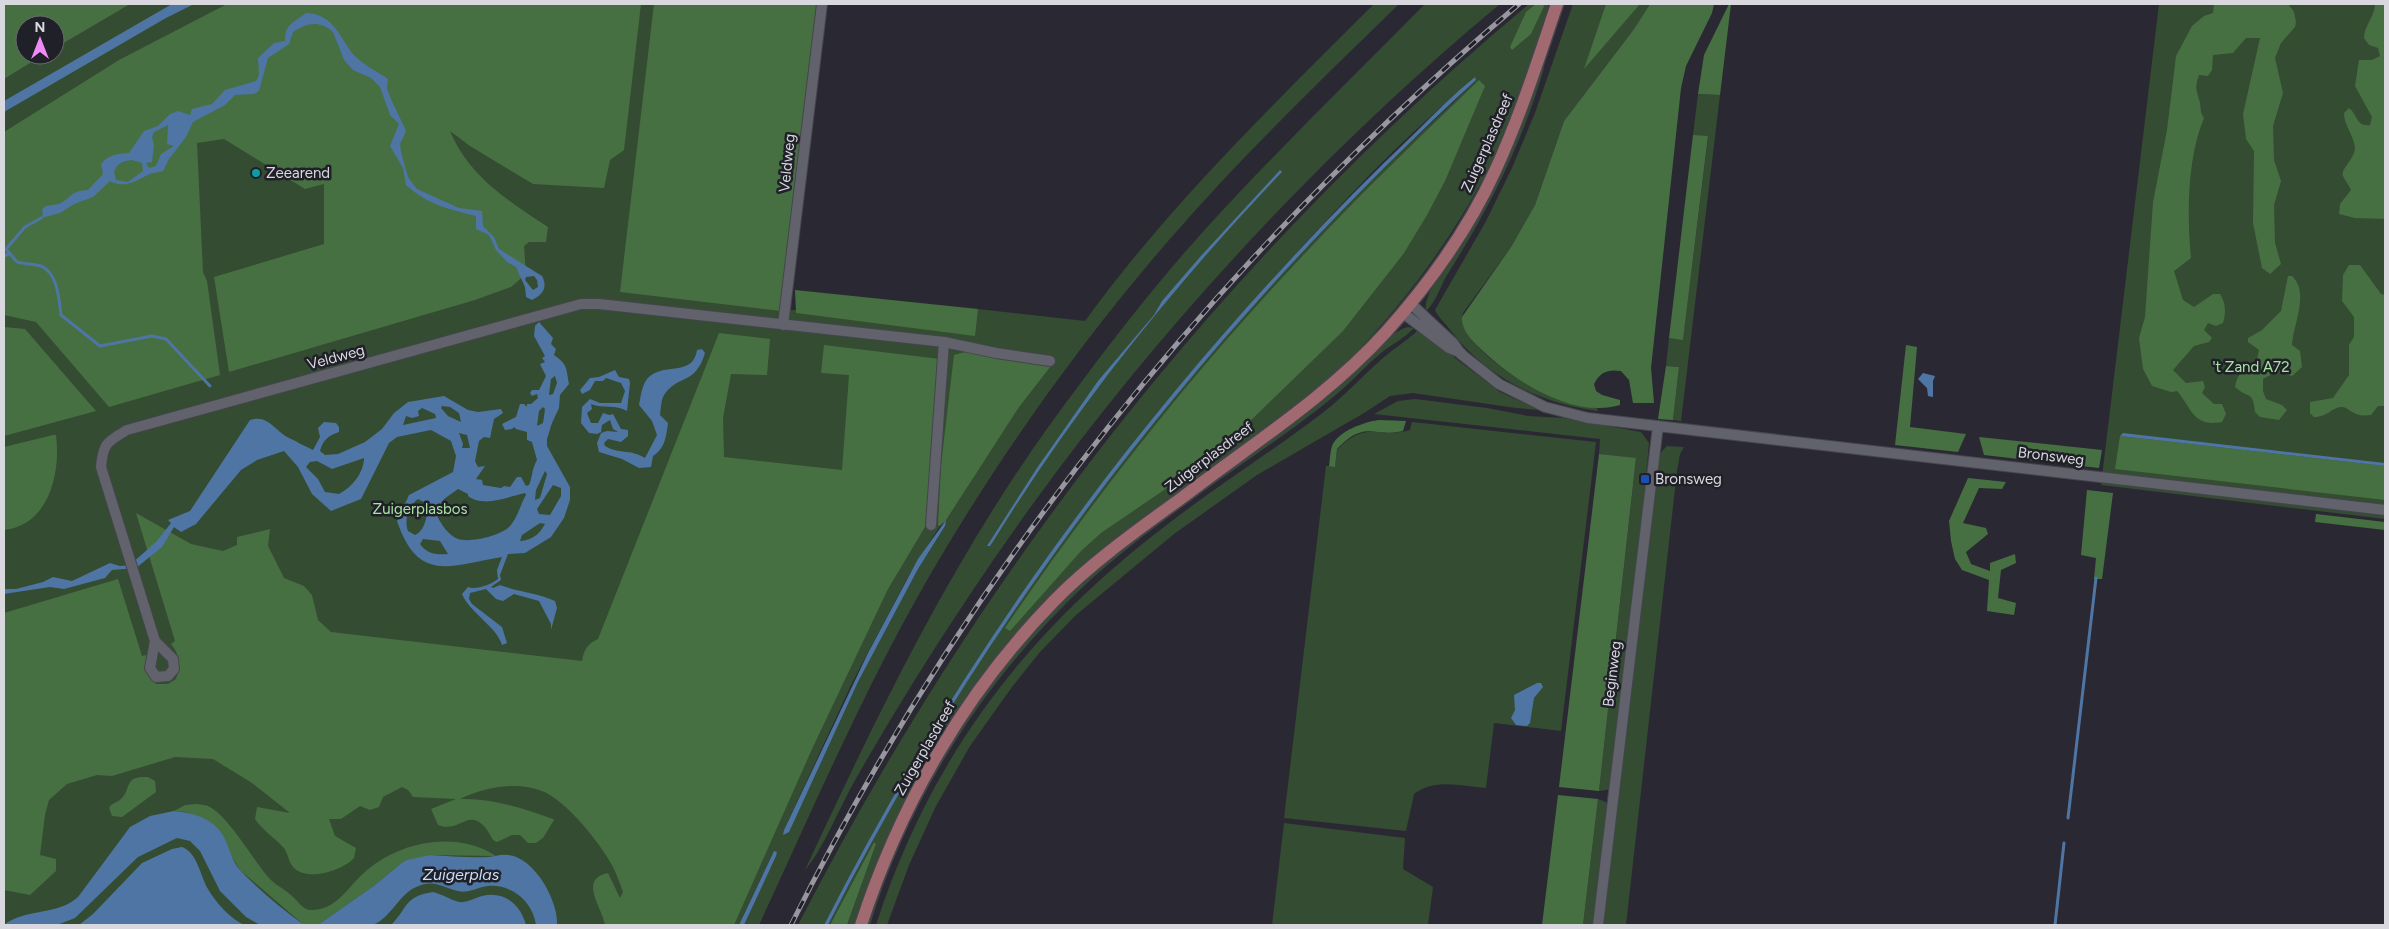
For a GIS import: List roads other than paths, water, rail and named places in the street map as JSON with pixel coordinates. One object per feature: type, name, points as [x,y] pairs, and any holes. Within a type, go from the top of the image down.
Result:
[{"type":"main road","name":"Zuigerplasdreef","points":[[861,925],[892,843],[918,788],[965,710],[1023,635],[1055,600],[1106,556],[1316,398],[1350,368],[1406,308],[1433,275],[1460,235],[1494,174],[1513,131],[1557,4]]},
{"type":"street","name":"Veldweg","points":[[783,325],[822,4]]},
{"type":"street","name":"Veldweg","points":[[155,642],[101,467],[102,448],[110,440],[127,430],[581,304],[599,304],[944,342],[996,353],[1050,361]]},
{"type":"street","name":"Bronsweg","points":[[1406,308],[1449,348],[1462,354],[1510,392],[1544,407],[1588,418],[2385,510]]},
{"type":"street","points":[[931,525],[944,342]]},
{"type":"street","name":"Beginweg","points":[[1598,925],[1658,426]]},
{"type":"water","points":[[172,4],[194,4],[166,18],[4,112],[4,101]]},
{"type":"water","points":[[306,13],[323,17],[335,28],[357,58],[388,79],[387,88],[390,97],[406,131],[400,144],[401,152],[408,177],[417,189],[459,208],[482,211],[483,226],[494,237],[499,249],[542,276],[545,284],[539,296],[532,300],[526,297],[525,287],[516,267],[507,262],[496,250],[489,235],[476,229],[476,216],[431,202],[406,185],[403,168],[390,146],[399,124],[390,115],[380,87],[371,78],[353,70],[344,60],[333,32],[318,24],[308,25],[293,32],[289,44],[268,58],[259,91],[254,94],[235,95],[225,105],[193,122],[186,137],[169,159],[163,171],[151,173],[134,182],[125,184],[110,181],[93,197],[74,204],[60,213],[41,218],[44,207],[56,205],[77,192],[88,190],[103,174],[101,164],[107,158],[129,153],[144,131],[158,126],[170,114],[178,111],[190,115],[192,109],[212,104],[225,90],[256,81],[259,75],[258,58],[274,43],[285,41],[288,27]],"holes":[[[168,125],[167,144],[174,146],[161,154],[156,166],[149,168],[146,163],[152,162],[154,145],[152,137],[154,132]],[[129,160],[142,163],[143,171],[128,182],[116,180],[114,172],[117,166]],[[534,276],[538,287],[533,290],[525,280],[526,277]]]},
{"type":"water","points":[[1475,77],[1476,80],[1379,173],[1287,269],[1198,369],[1114,473],[1035,581],[961,692],[892,807],[828,925],[824,925],[872,835],[923,747],[977,660],[1034,576],[1094,494],[1157,413],[1223,335],[1321,226]]},
{"type":"water","points":[[1280,170],[1282,172],[1203,258],[1128,348],[1058,442],[990,546],[987,546],[1037,468],[1098,381],[1154,315],[1162,301]]},
{"type":"water","points":[[539,322],[553,338],[551,344],[556,349],[554,355],[564,364],[567,370],[569,384],[560,395],[559,408],[552,423],[547,446],[570,487],[570,500],[564,518],[551,537],[525,553],[508,554],[500,575],[501,580],[491,587],[500,585],[555,601],[557,608],[551,630],[551,624],[539,601],[514,594],[503,601],[496,599],[486,589],[470,593],[469,599],[472,604],[502,627],[507,643],[502,645],[495,632],[471,607],[462,594],[468,587],[483,586],[498,579],[497,570],[502,557],[466,564],[437,566],[425,562],[415,554],[405,541],[397,521],[409,495],[453,472],[456,456],[451,441],[431,430],[397,437],[389,443],[361,499],[331,511],[312,494],[298,467],[284,451],[257,460],[241,470],[196,524],[181,532],[174,527],[162,547],[136,568],[112,570],[105,578],[64,589],[50,587],[4,594],[4,589],[16,589],[43,582],[53,577],[72,581],[110,563],[120,566],[130,565],[157,541],[171,523],[168,520],[190,511],[250,420],[262,419],[267,421],[284,435],[313,450],[320,437],[318,428],[324,422],[336,423],[339,427],[339,432],[326,439],[321,447],[320,451],[325,455],[338,454],[365,442],[382,429],[394,413],[408,402],[444,396],[468,410],[478,412],[501,409],[503,413],[494,419],[490,438],[484,437],[479,441],[475,461],[478,467],[485,466],[476,479],[482,480],[483,485],[501,488],[504,486],[510,487],[517,477],[521,477],[526,486],[529,485],[537,460],[532,442],[527,440],[527,432],[514,427],[505,430],[502,424],[516,417],[520,404],[524,404],[527,407],[527,404],[531,404],[538,398],[537,394],[532,396],[530,393],[532,390],[539,390],[546,376],[540,364],[545,362],[542,358],[545,356],[534,336],[535,326]],"holes":[[[555,376],[557,383],[553,394],[549,395],[551,379]],[[442,406],[450,407],[459,413],[461,422],[448,416],[441,408]],[[543,407],[545,409],[543,423],[537,426],[539,411]],[[422,408],[435,414],[436,418],[403,425],[406,416],[412,418],[419,416],[418,411]],[[459,433],[467,435],[470,448],[462,448],[463,444]],[[364,458],[362,469],[356,479],[339,494],[325,492],[318,479],[306,467],[310,462],[317,461],[332,469]],[[545,471],[547,474],[540,498],[535,500],[536,490]],[[553,485],[561,488],[561,496],[550,515],[539,514],[537,509]],[[458,489],[468,494],[468,496],[481,501],[496,501],[525,493],[526,495],[515,519],[506,530],[500,533],[485,538],[463,540],[454,537],[443,526],[437,516],[444,499]],[[418,499],[426,503],[427,512],[424,526],[415,535],[408,531],[407,527],[409,510]],[[540,523],[545,524],[535,536],[520,541],[522,535]],[[423,539],[440,541],[448,554],[436,554],[426,550],[420,544]]]},
{"type":"water","points":[[702,349],[705,353],[696,371],[675,384],[663,397],[660,415],[668,423],[664,442],[653,456],[651,467],[639,468],[622,459],[599,452],[597,443],[601,433],[607,431],[618,432],[613,429],[610,420],[602,425],[601,432],[597,434],[589,433],[581,423],[582,407],[590,399],[600,403],[621,403],[625,391],[621,383],[606,378],[603,381],[595,381],[590,390],[582,394],[580,390],[590,378],[599,377],[615,370],[619,377],[629,379],[627,411],[591,404],[592,409],[587,413],[591,423],[598,423],[603,413],[613,414],[621,429],[628,430],[628,436],[621,442],[608,439],[604,443],[605,446],[614,450],[635,453],[645,458],[657,435],[652,421],[639,405],[645,382],[657,372],[685,366],[695,358],[697,350]]},
{"type":"water","points":[[1923,373],[1935,376],[1933,381],[1933,397],[1928,396],[1927,388],[1918,379]]},
{"type":"water","points":[[2123,433],[2385,463],[2385,466],[2120,436]]},
{"type":"water","points":[[946,520],[945,526],[918,569],[858,682],[789,832],[783,835],[868,653],[918,559]]},
{"type":"water","points":[[1537,683],[1541,683],[1543,687],[1534,698],[1530,723],[1527,726],[1516,725],[1511,718],[1515,710],[1514,695]]},
{"type":"water","points":[[174,811],[197,815],[216,826],[225,839],[237,867],[271,899],[304,925],[260,925],[246,917],[220,891],[200,851],[190,841],[177,838],[138,857],[75,918],[57,925],[4,925],[21,916],[51,910],[70,903],[78,897],[130,827],[150,816]]},
{"type":"water","points":[[182,847],[192,854],[205,884],[215,900],[224,910],[244,925],[79,925],[93,914],[142,863],[172,849]]},
{"type":"water","points":[[774,851],[777,852],[776,856],[744,925],[739,925]]},
{"type":"water","name":"Zuigerplas","points":[[430,855],[490,857],[505,855],[517,857],[526,863],[543,882],[554,904],[557,925],[536,925],[531,909],[526,902],[513,891],[505,888],[488,886],[461,892],[437,884],[426,884],[408,892],[377,923],[358,926],[318,925],[407,860]]},
{"type":"water","name":"Zuigerplas","points":[[433,892],[459,902],[490,895],[504,897],[516,905],[526,925],[391,925],[411,900],[423,894]]},
{"type":"waterway","points":[[41,218],[25,227],[6,249],[17,262],[41,266],[51,274],[57,288],[61,315],[100,346],[152,336],[166,339],[210,386]]},
{"type":"waterway","points":[[4,256],[9,254]]},
{"type":"waterway","points":[[2068,818],[2096,578]]},
{"type":"waterway","points":[[2055,925],[2064,843]]},
{"type":"railway","points":[[791,925],[860,795],[937,668],[1019,546],[1108,428],[1202,314],[1303,206],[1408,102],[1519,4]]},
{"type":"place","name":"Zeearend","points":[[256,173]]},
{"type":"place","name":"Bronsweg","points":[[1645,479]]},
{"type":"park label","name":"'t Zand A72","points":[[2251,367]]},
{"type":"park label","name":"Zuigerplasbos","points":[[420,509]]}]
